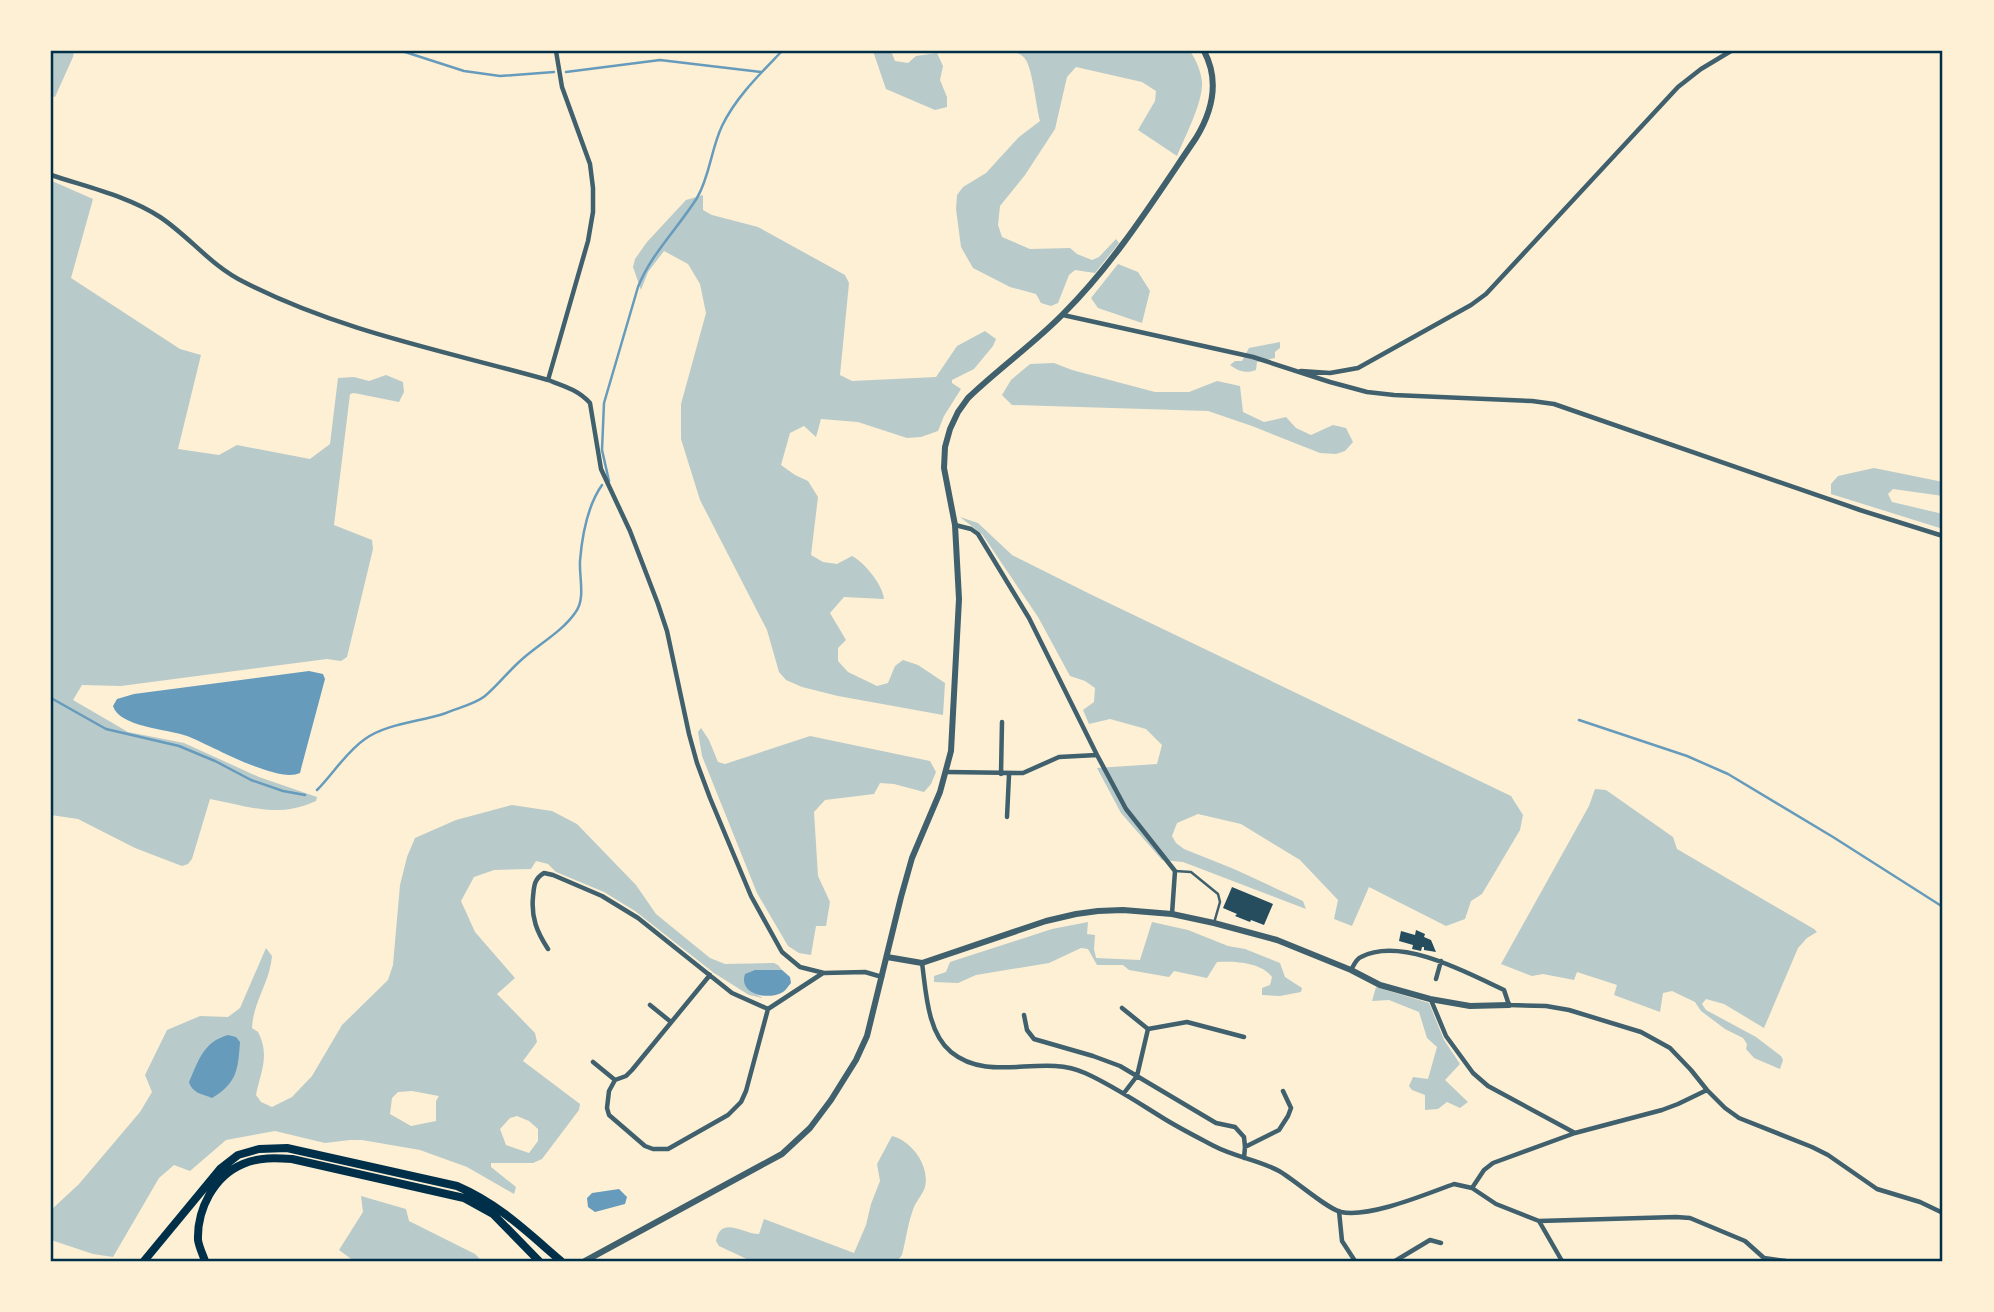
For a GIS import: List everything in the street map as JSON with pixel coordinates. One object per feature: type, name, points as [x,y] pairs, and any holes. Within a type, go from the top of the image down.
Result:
[{"type":"highway","points":[[144,1261],[220,1169],[238,1155],[259,1149],[287,1147],[457,1186],[479,1195],[500,1209],[561,1261]]},
{"type":"highway","points":[[205,1261],[198,1241],[202,1211],[210,1193],[222,1177],[243,1164],[268,1158],[292,1159],[464,1198],[493,1214],[539,1261]]},
{"type":"street","points":[[548,380],[588,241],[593,212],[590,164],[566,99],[556,51]]},
{"type":"street","points":[[585,1261],[782,1154],[798,1140],[831,1100],[856,1060],[867,1036],[912,858],[947,772],[953,737],[960,599],[955,525],[944,468],[945,447],[950,429],[968,398],[1063,315],[1098,276],[1196,138],[1206,121],[1214,86],[1213,73],[1204,51]]},
{"type":"street","points":[[1293,371],[1330,373],[1357,368],[1471,305],[1495,284],[1678,87],[1731,51]]},
{"type":"street","points":[[51,175],[140,206],[169,224],[227,273],[342,324],[548,380],[582,395],[590,403],[601,469],[630,531],[667,631],[688,734],[710,798],[751,896],[782,952],[800,967],[824,973],[865,972],[882,977]]},
{"type":"street","points":[[1063,315],[1252,356],[1342,386],[1394,395],[1554,404],[1943,536]]},
{"type":"street","points":[[955,525],[971,529],[978,534],[1029,618],[1126,809],[1175,871],[1172,914]]},
{"type":"street","points":[[1001,774],[1002,722]]},
{"type":"street","points":[[947,772],[1023,774],[1059,757],[1097,755]]},
{"type":"street","points":[[1007,817],[1009,775]]},
{"type":"street","points":[[548,949],[537,932],[531,908],[534,885],[537,877],[544,873],[602,896],[638,918],[732,993],[768,1009]]},
{"type":"street","points":[[887,957],[922,963],[1046,920],[1098,911],[1172,914],[1214,923],[1277,940],[1351,970],[1380,985],[1430,999],[1469,1006],[1546,1006],[1641,1032],[1670,1048],[1707,1090],[1739,1118],[1828,1155],[1877,1189],[1920,1202],[1943,1213]]},
{"type":"street","points":[[1351,970],[1358,959],[1376,953],[1402,951],[1441,961],[1504,990],[1509,1005]]},
{"type":"street","points":[[1436,979],[1441,961]]},
{"type":"street","points":[[922,963],[933,1026],[940,1039],[956,1055],[969,1062],[996,1068],[1045,1064],[1083,1072],[1206,1142],[1282,1173],[1339,1211],[1381,1208],[1454,1184],[1472,1188],[1496,1204],[1539,1221],[1690,1218],[1745,1241],[1762,1260],[1786,1261]]},
{"type":"street","points":[[709,975],[632,1070],[626,1076],[615,1080],[607,1099],[609,1115],[645,1146],[653,1149],[668,1149],[728,1115],[741,1102],[768,1009],[824,973]]},
{"type":"street","points":[[1430,999],[1446,1036],[1473,1073],[1488,1086],[1575,1133]]},
{"type":"street","points":[[650,1005],[671,1022]]},
{"type":"street","points":[[1122,1008],[1148,1029],[1187,1022],[1244,1037]]},
{"type":"street","points":[[1024,1015],[1027,1030],[1034,1039],[1120,1066],[1216,1123],[1235,1127],[1244,1137],[1244,1158]]},
{"type":"street","points":[[1124,1093],[1137,1076],[1148,1029]]},
{"type":"street","points":[[593,1062],[615,1080]]},
{"type":"street","points":[[1472,1188],[1484,1170],[1493,1163],[1575,1133],[1662,1110],[1707,1090]]},
{"type":"street","points":[[1245,1147],[1282,1127],[1291,1108],[1283,1091]]},
{"type":"street","points":[[1339,1211],[1342,1241],[1356,1261]]},
{"type":"street","points":[[1539,1221],[1562,1261]]},
{"type":"street","points":[[1395,1261],[1430,1240],[1441,1243]]},
{"type":"lane","points":[[1175,871],[1191,872],[1218,894],[1220,902],[1214,923]]},
{"type":"shaded area","points":[[51,51],[74,51],[55,97],[51,96]]},
{"type":"shaded area","points":[[873,51],[891,51],[895,61],[908,63],[916,56],[937,53],[943,66],[940,80],[947,97],[947,107],[935,110],[886,89]]},
{"type":"shaded area","points":[[1011,51],[1190,51],[1201,78],[1202,90],[1197,109],[1177,156],[1138,130],[1155,101],[1156,91],[1142,82],[1076,67],[1067,77],[1055,129],[1025,175],[1000,206],[998,225],[1002,237],[1030,249],[1070,248],[1092,260],[1099,257],[1116,239],[1119,243],[1095,273],[1075,270],[1069,275],[1058,303],[1051,306],[1041,303],[1036,294],[1010,287],[973,268],[961,247],[957,195],[963,187],[986,173],[1019,137],[1040,121],[1026,60]]},
{"type":"shaded area","points":[[52,181],[93,199],[71,278],[180,349],[201,355],[178,449],[219,455],[237,445],[310,459],[330,444],[338,378],[354,377],[369,381],[386,375],[403,382],[404,392],[399,402],[350,394],[334,525],[372,540],[373,549],[347,657],[341,661],[327,659],[121,686],[82,685],[73,700],[128,732],[184,743],[259,777],[317,797],[316,801],[302,806],[276,810],[210,799],[192,859],[182,866],[135,848],[78,819],[51,815]]},
{"type":"shaded area","points":[[703,195],[703,210],[712,215],[758,227],[845,275],[849,283],[840,375],[852,381],[936,377],[957,346],[985,331],[996,339],[974,369],[952,380],[952,383],[961,389],[938,431],[921,437],[907,438],[858,422],[821,419],[816,437],[804,426],[790,433],[781,465],[808,481],[818,497],[811,555],[823,562],[837,564],[852,556],[872,574],[883,593],[884,599],[844,597],[830,613],[846,640],[838,648],[838,661],[848,672],[877,686],[888,683],[895,666],[903,660],[918,665],[945,683],[943,715],[802,687],[786,680],[779,672],[767,630],[700,500],[681,439],[681,404],[706,313],[700,284],[688,264],[664,251],[648,272],[641,290],[633,267],[635,259],[647,242],[686,200]]},
{"type":"shaded area","points":[[1118,264],[1138,272],[1150,291],[1142,323],[1098,308],[1091,298]]},
{"type":"shaded area","points":[[1280,342],[1275,358],[1257,362],[1256,370],[1242,371],[1230,365],[1235,361],[1242,361],[1249,348]]},
{"type":"shaded area","points":[[1054,363],[1155,392],[1189,392],[1217,381],[1240,386],[1243,412],[1264,422],[1286,417],[1296,428],[1311,435],[1333,425],[1346,428],[1353,442],[1345,451],[1336,454],[1320,453],[1208,411],[1012,405],[1002,395],[1011,380],[1030,364]]},
{"type":"shaded area","points":[[1874,468],[1943,482],[1943,496],[1893,489],[1888,494],[1892,502],[1943,514],[1943,529],[1831,494],[1831,484],[1838,476]]},
{"type":"shaded area","points":[[960,517],[978,523],[1012,555],[1511,796],[1523,815],[1520,830],[1482,894],[1471,901],[1465,919],[1446,926],[1369,887],[1352,926],[1334,919],[1338,900],[1300,860],[1241,824],[1198,814],[1177,823],[1172,836],[1176,843],[1184,849],[1303,901],[1306,909],[1183,862],[1162,860],[1121,813],[1097,768],[1157,764],[1162,745],[1146,729],[1110,719],[1089,724],[1083,710],[1094,702],[1095,688],[1070,676],[1038,617],[982,534]]},
{"type":"shaded area","points":[[701,728],[718,762],[725,764],[810,736],[930,761],[936,772],[924,792],[880,783],[874,794],[825,800],[814,812],[818,876],[830,902],[826,926],[816,926],[811,955],[799,953],[788,946],[757,893],[702,756],[698,732]]},
{"type":"shaded area","points":[[1595,789],[1606,790],[1673,837],[1677,849],[1817,932],[1798,948],[1764,1028],[1724,1004],[1706,999],[1702,1004],[1706,1010],[1756,1037],[1781,1056],[1783,1060],[1780,1069],[1754,1058],[1746,1049],[1747,1044],[1743,1038],[1725,1029],[1701,1011],[1695,1002],[1672,991],[1663,993],[1660,1012],[1614,995],[1617,985],[1577,972],[1574,980],[1543,974],[1532,976],[1501,964],[1589,806]]},
{"type":"shaded area","points":[[512,805],[552,811],[577,824],[636,885],[656,914],[710,958],[725,964],[774,963],[782,970],[755,970],[752,992],[763,998],[749,995],[714,973],[635,911],[604,892],[556,872],[548,864],[536,861],[531,869],[494,870],[474,877],[461,901],[475,932],[515,978],[497,994],[535,1033],[537,1042],[523,1061],[580,1104],[579,1110],[542,1159],[533,1163],[491,1163],[491,1167],[516,1187],[514,1194],[467,1167],[420,1150],[362,1140],[325,1143],[275,1131],[226,1140],[190,1171],[174,1165],[159,1178],[113,1257],[93,1254],[51,1240],[51,1210],[79,1184],[140,1112],[152,1092],[145,1075],[167,1030],[200,1016],[228,1017],[240,1008],[266,948],[272,956],[271,965],[255,1009],[252,1028],[262,1040],[264,1056],[256,1095],[261,1102],[272,1107],[292,1097],[312,1076],[342,1025],[388,980],[393,965],[400,885],[415,838],[456,820]],"holes":[[[412,1091],[439,1096],[436,1101],[436,1121],[411,1126],[390,1114],[392,1098],[398,1092]],[[517,1116],[538,1129],[538,1141],[529,1153],[506,1145],[500,1129],[510,1118]]]},
{"type":"shaded area","points":[[1088,922],[1087,934],[1095,935],[1096,958],[1140,960],[1152,922],[1188,930],[1280,963],[1285,977],[1302,988],[1301,992],[1280,996],[1262,995],[1262,988],[1270,985],[1272,977],[1261,968],[1247,963],[1217,962],[1207,978],[1174,971],[1169,977],[1129,970],[1123,965],[1097,965],[1088,949],[1081,948],[1049,963],[976,975],[958,983],[934,982],[934,976],[946,972],[950,962],[1052,929]]},
{"type":"shaded area","points":[[1376,987],[1429,1003],[1444,1040],[1460,1064],[1445,1080],[1468,1102],[1460,1108],[1447,1102],[1438,1109],[1425,1110],[1425,1095],[1409,1086],[1413,1077],[1428,1079],[1437,1047],[1427,1038],[1419,1012],[1389,1000],[1372,1001]]},
{"type":"shaded area","points":[[892,1136],[913,1149],[922,1163],[926,1179],[924,1190],[912,1213],[902,1255],[897,1261],[751,1261],[719,1246],[716,1241],[722,1229],[727,1227],[759,1234],[764,1219],[854,1253],[880,1181],[877,1164]]},
{"type":"shaded area","points":[[361,1196],[406,1209],[409,1221],[475,1254],[482,1261],[354,1261],[339,1250],[363,1212]]},
{"type":"water","points":[[309,671],[323,674],[325,679],[300,773],[290,775],[244,762],[187,736],[134,723],[124,719],[113,706],[117,699],[134,694]]},
{"type":"water","points":[[755,970],[782,970],[790,977],[791,983],[777,995],[756,994],[746,987],[744,981],[745,974]]},
{"type":"water","points":[[228,1035],[236,1037],[240,1042],[235,1075],[227,1087],[212,1098],[198,1093],[192,1089],[189,1082],[199,1059],[213,1042]]},
{"type":"water","points":[[619,1189],[627,1197],[625,1204],[595,1212],[588,1207],[587,1198],[592,1193]]},
{"type":"building","points":[[1232,887],[1273,904],[1264,925],[1235,916],[1237,914],[1223,908]]},
{"type":"building","points":[[1416,930],[1431,940],[1436,952],[1424,950],[1424,947],[1421,951],[1412,949],[1413,945],[1399,941],[1401,931],[1415,935]]},
{"type":"waterway","points":[[402,51],[464,71],[500,76],[554,72]]},
{"type":"waterway","points":[[609,481],[602,450],[604,403],[638,287],[657,252],[697,198],[705,181],[718,135],[734,105],[782,51]]},
{"type":"waterway","points":[[566,72],[660,60],[761,72]]},
{"type":"waterway","points":[[317,790],[352,750],[374,734],[446,713],[481,699],[519,662],[569,620],[580,601],[580,561],[586,521],[602,485]]},
{"type":"waterway","points":[[51,698],[106,729],[179,746],[251,780],[305,795]]},
{"type":"waterway","points":[[1579,720],[1687,756],[1728,774],[1943,907]]}]
